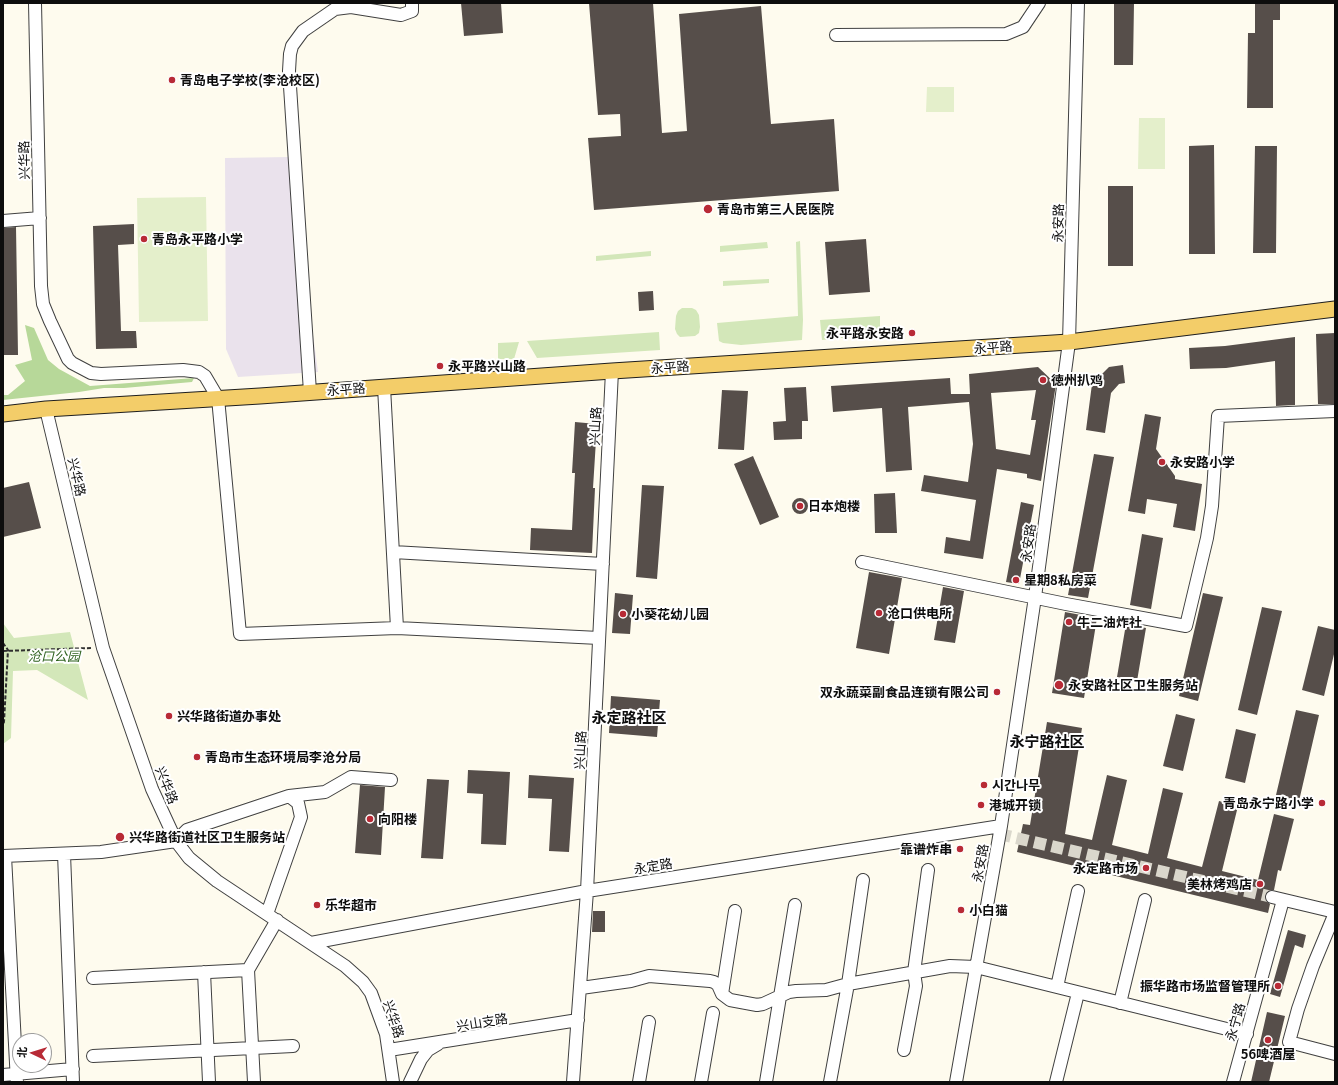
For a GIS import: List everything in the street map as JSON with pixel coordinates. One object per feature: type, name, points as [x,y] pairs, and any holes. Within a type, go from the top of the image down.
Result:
[{"type":"main road","name":"永平路","points":[[3,414],[46,409],[1070,342],[1335,309]]},
{"type":"street","name":"兴华路","points":[[35,3],[41,286],[43,304],[68,360],[96,374],[166,370],[199,372],[205,376],[218,398]]},
{"type":"street","points":[[310,392],[288,71],[292,46],[303,31],[335,9],[351,5],[401,16],[412,11],[412,3]]},
{"type":"street","points":[[836,36],[1006,34],[1023,27],[1039,3]]},
{"type":"street","name":"永安路","points":[[956,1082],[1001,826],[1035,597],[1070,342],[1078,3]]},
{"type":"street","points":[[3,221],[40,218]]},
{"type":"street","name":"兴山路","points":[[573,1082],[587,891],[612,371]]},
{"type":"street","points":[[384,387],[397,628]]},
{"type":"street","points":[[218,398],[240,634],[397,628],[599,638]]},
{"type":"street","name":"兴华路","points":[[46,409],[102,648],[152,789],[176,842],[189,858],[217,881],[345,966],[363,982],[370,993],[386,1034],[394,1082]]},
{"type":"street","points":[[862,562],[1186,626],[1207,538],[1212,506],[1218,416],[1335,411]]},
{"type":"street","points":[[393,552],[603,564]]},
{"type":"street","points":[[17,1078],[4,856],[101,852],[176,842],[187,830],[289,796],[325,792],[351,777],[392,780]]},
{"type":"street","points":[[254,1082],[248,970],[272,917],[301,817],[298,803],[289,796]]},
{"type":"street","name":"永定路","points":[[311,944],[587,891],[1001,826]]},
{"type":"street","points":[[64,854],[74,1082]]},
{"type":"street","points":[[904,1050],[916,986],[914,972],[928,870]]},
{"type":"street","points":[[830,1082],[848,984],[863,880]]},
{"type":"street","points":[[1057,987],[1078,891]]},
{"type":"street","name":"永宁路","points":[[1233,1082],[1246,1034],[1278,898],[1335,913]]},
{"type":"street","points":[[1120,1003],[1145,900]]},
{"type":"street","points":[[766,1082],[795,905]]},
{"type":"street","points":[[722,994],[735,911]]},
{"type":"street","points":[[1335,913],[1312,966],[1289,1042],[1335,1054]]},
{"type":"street","points":[[581,988],[631,981],[649,976],[710,981],[718,985],[722,994],[730,1000],[763,1004],[780,995],[796,991],[826,990],[848,984],[950,966],[976,967],[1246,1034]]},
{"type":"street","points":[[93,978],[248,970]]},
{"type":"street","points":[[204,972],[209,1082]]},
{"type":"street","points":[[1056,1082],[1078,992]]},
{"type":"street","points":[[701,1082],[713,1013]]},
{"type":"street","name":"兴山支路","points":[[389,1050],[578,1020]]},
{"type":"street","points":[[639,1082],[649,1022]]},
{"type":"street","points":[[410,1082],[421,1059],[428,1050],[440,1043]]},
{"type":"street","points":[[93,1056],[293,1046]]},
{"type":"street","points":[[3,1074],[17,1078],[73,1069]]},
{"type":"path","points":[[3,643],[8,650],[3,725]]},
{"type":"path","points":[[3,651],[102,648]]},
{"type":"shaded area","points":[[289,157],[318,372],[238,377],[226,349],[225,158]]},
{"type":"green space","points":[[927,87],[954,87],[954,112],[926,112]]},
{"type":"green space","points":[[1139,118],[1165,118],[1165,169],[1138,169]]},
{"type":"green space","points":[[206,197],[208,321],[139,322],[137,198]]},
{"type":"green space","points":[[800,241],[803,320],[802,340],[741,345],[723,343],[719,341],[717,323],[798,316],[796,242]]},
{"type":"green space","points":[[767,242],[768,248],[720,252],[720,246]]},
{"type":"green space","points":[[651,251],[651,256],[596,261],[596,256]]},
{"type":"green space","points":[[769,279],[769,283],[723,286],[723,281]]},
{"type":"green space","points":[[682,308],[692,308],[696,310],[699,315],[699,333],[695,336],[680,337],[677,334],[675,329],[676,316],[678,311]]},
{"type":"green space","points":[[880,316],[880,334],[822,340],[820,320]]},
{"type":"green space","points":[[25,325],[34,328],[48,360],[59,369],[90,386],[194,378],[192,382],[124,388],[104,388],[3,400],[3,395],[8,395],[25,381],[15,365],[32,360]]},
{"type":"green space","points":[[659,332],[660,350],[537,358],[527,341]]},
{"type":"green space","points":[[519,342],[514,359],[498,359],[498,343]]},
{"type":"green space","name":"沧口公园","points":[[3,623],[14,638],[70,632],[88,700],[37,670],[13,671],[11,738],[3,744]]},
{"type":"building","points":[[461,3],[501,3],[503,33],[464,36]]},
{"type":"building","points":[[589,3],[653,3],[662,133],[687,131],[679,14],[761,6],[771,124],[834,119],[839,191],[594,210],[588,138],[621,136],[620,114],[598,115]]},
{"type":"building","points":[[1114,3],[1134,3],[1133,65],[1114,65]]},
{"type":"building","points":[[1255,3],[1280,3],[1280,20],[1273,20],[1273,108],[1247,108],[1248,33],[1255,33]]},
{"type":"building","points":[[1214,145],[1215,254],[1189,254],[1189,146]]},
{"type":"building","points":[[1255,146],[1277,146],[1276,253],[1253,253]]},
{"type":"building","points":[[1108,186],[1133,186],[1133,266],[1108,266]]},
{"type":"building","points":[[134,224],[134,244],[118,245],[121,331],[136,331],[137,348],[96,349],[93,226]]},
{"type":"building","points":[[16,227],[18,355],[3,355],[3,228]]},
{"type":"building","points":[[866,239],[870,292],[829,295],[825,242]]},
{"type":"building","points":[[653,291],[654,310],[639,311],[638,292]]},
{"type":"building","points":[[1335,333],[1335,404],[1318,404],[1316,334]]},
{"type":"building","points":[[1295,337],[1295,405],[1276,406],[1275,361],[1226,368],[1190,369],[1189,348],[1225,346]]},
{"type":"building","points":[[1123,365],[1125,383],[1119,384],[1111,393],[1105,433],[1086,430],[1092,384],[1109,367]]},
{"type":"building","points":[[1038,367],[1056,384],[1041,481],[1027,478],[1027,474],[997,469],[983,559],[944,553],[946,537],[970,541],[976,500],[921,491],[924,475],[968,482],[973,444],[969,402],[908,407],[912,470],[886,472],[882,408],[833,412],[831,386],[950,378],[951,394],[970,394],[969,374]],"holes":[[[1036,390],[1031,420],[1036,420],[1030,455],[996,449],[991,393]]]},
{"type":"building","points":[[806,387],[808,421],[802,421],[802,439],[774,440],[773,422],[786,421],[784,388]]},
{"type":"building","points":[[722,390],[748,391],[744,450],[718,449]]},
{"type":"building","points":[[1145,414],[1161,417],[1156,449],[1175,476],[1175,479],[1202,484],[1195,531],[1173,527],[1177,504],[1147,499],[1145,514],[1128,511]]},
{"type":"building","points":[[575,422],[597,424],[593,488],[595,488],[592,553],[530,550],[531,528],[572,530],[575,473],[572,473]]},
{"type":"building","points":[[1094,454],[1114,457],[1088,598],[1068,595]]},
{"type":"building","points":[[753,456],[779,517],[760,525],[734,464]]},
{"type":"building","points":[[29,482],[41,528],[3,537],[3,488]]},
{"type":"building","points":[[642,485],[664,486],[657,579],[636,577]]},
{"type":"building","points":[[895,493],[897,533],[875,533],[874,494]]},
{"type":"building","name":"日本炮楼","points":[[800,498],[806,500],[808,506],[806,512],[800,514],[794,512],[792,506],[794,500]]},
{"type":"building","points":[[1021,502],[1034,505],[1019,584],[1006,582]]},
{"type":"building","points":[[1142,534],[1163,538],[1151,609],[1130,605]]},
{"type":"building","name":"沧口供电所","points":[[869,572],[902,578],[889,654],[856,648]]},
{"type":"building","points":[[943,587],[964,591],[955,643],[934,640]]},
{"type":"building","name":"小葵花幼儿园","points":[[615,593],[633,595],[630,634],[612,633]]},
{"type":"building","points":[[1203,593],[1223,597],[1198,701],[1179,696]]},
{"type":"building","points":[[1262,607],[1282,611],[1257,715],[1238,710]]},
{"type":"building","points":[[1065,612],[1097,618],[1084,698],[1052,693]]},
{"type":"building","points":[[1126,624],[1146,628],[1137,681],[1117,677]]},
{"type":"building","points":[[1318,626],[1335,630],[1335,650],[1324,696],[1302,690]]},
{"type":"building","points":[[611,696],[660,700],[657,737],[609,733]]},
{"type":"building","points":[[1296,710],[1319,715],[1299,801],[1276,795]]},
{"type":"building","points":[[1176,714],[1195,719],[1183,771],[1163,766]]},
{"type":"building","points":[[1047,722],[1082,728],[1065,834],[1092,840],[1107,775],[1127,780],[1112,845],[1148,854],[1163,788],[1183,793],[1167,858],[1202,867],[1219,801],[1238,806],[1222,871],[1258,880],[1274,814],[1294,819],[1281,871],[1278,870],[1274,890],[1270,890],[1265,895],[1265,900],[1270,904],[1268,913],[1017,852],[1023,824],[1030,825]]},
{"type":"building","points":[[1236,729],[1256,734],[1245,783],[1225,778]]},
{"type":"building","points":[[468,770],[510,772],[506,845],[481,844],[483,794],[467,793]]},
{"type":"building","points":[[529,775],[574,778],[569,852],[549,851],[552,799],[528,798]]},
{"type":"building","points":[[427,779],[449,780],[443,859],[421,858]]},
{"type":"building","name":"向阳楼","points":[[360,785],[385,787],[381,855],[355,853]]},
{"type":"building","points":[[593,911],[605,911],[605,932],[592,932]]},
{"type":"building","points":[[1288,930],[1306,935],[1303,948],[1295,945],[1280,997],[1270,994]]},
{"type":"building","points":[[1267,1012],[1285,1016],[1269,1082],[1251,1082]]},
{"type":"tunnel","points":[[999,834],[1272,897]]},
{"type":"place","name":"青岛电子学校(李沧校区)","points":[[172,80]]},
{"type":"place","name":"青岛市第三人民医院","points":[[708,209]]},
{"type":"place","name":"青岛永平路小学","points":[[144,239]]},
{"type":"place","name":"永平路永安路","points":[[912,333]]},
{"type":"place","name":"永平路兴山路","points":[[440,366]]},
{"type":"place","name":"徳州扒鸡","points":[[1043,380]]},
{"type":"place","name":"永安路小学","points":[[1162,462]]},
{"type":"place","name":"日本炮楼","points":[[800,506]]},
{"type":"place","name":"星期8私房菜","points":[[1016,580]]},
{"type":"place","name":"沧口供电所","points":[[879,613]]},
{"type":"place","name":"小葵花幼儿园","points":[[623,614]]},
{"type":"place","name":"牛二油炸社","points":[[1069,622]]},
{"type":"place","name":"永安路社区卫生服务站","points":[[1059,685]]},
{"type":"place","name":"双永蔬菜副食品连锁有限公司","points":[[997,692]]},
{"type":"place","name":"兴华路街道办事处","points":[[169,716]]},
{"type":"place","name":"青岛市生态环境局李沧分局","points":[[197,757]]},
{"type":"place","name":"시간나무","points":[[984,785]]},
{"type":"place","name":"青岛永宁路小学","points":[[1322,803]]},
{"type":"place","name":"港城开锁","points":[[981,805]]},
{"type":"place","name":"向阳楼","points":[[370,819]]},
{"type":"place","name":"兴华路街道社区卫生服务站","points":[[120,837]]},
{"type":"place","name":"靠谱炸串","points":[[960,849]]},
{"type":"place","name":"永定路市场","points":[[1146,868]]},
{"type":"place","name":"美林烤鸡店","points":[[1260,884]]},
{"type":"place","name":"乐华超市","points":[[317,905]]},
{"type":"place","name":"小白猫","points":[[961,910]]},
{"type":"place","name":"振华路市场监督管理所","points":[[1278,986]]},
{"type":"place","name":"56啤酒屋","points":[[1268,1040]]},
{"type":"district","name":"永定路社区","points":[[629,717]]},
{"type":"district","name":"永宁路社区","points":[[1047,741]]}]
